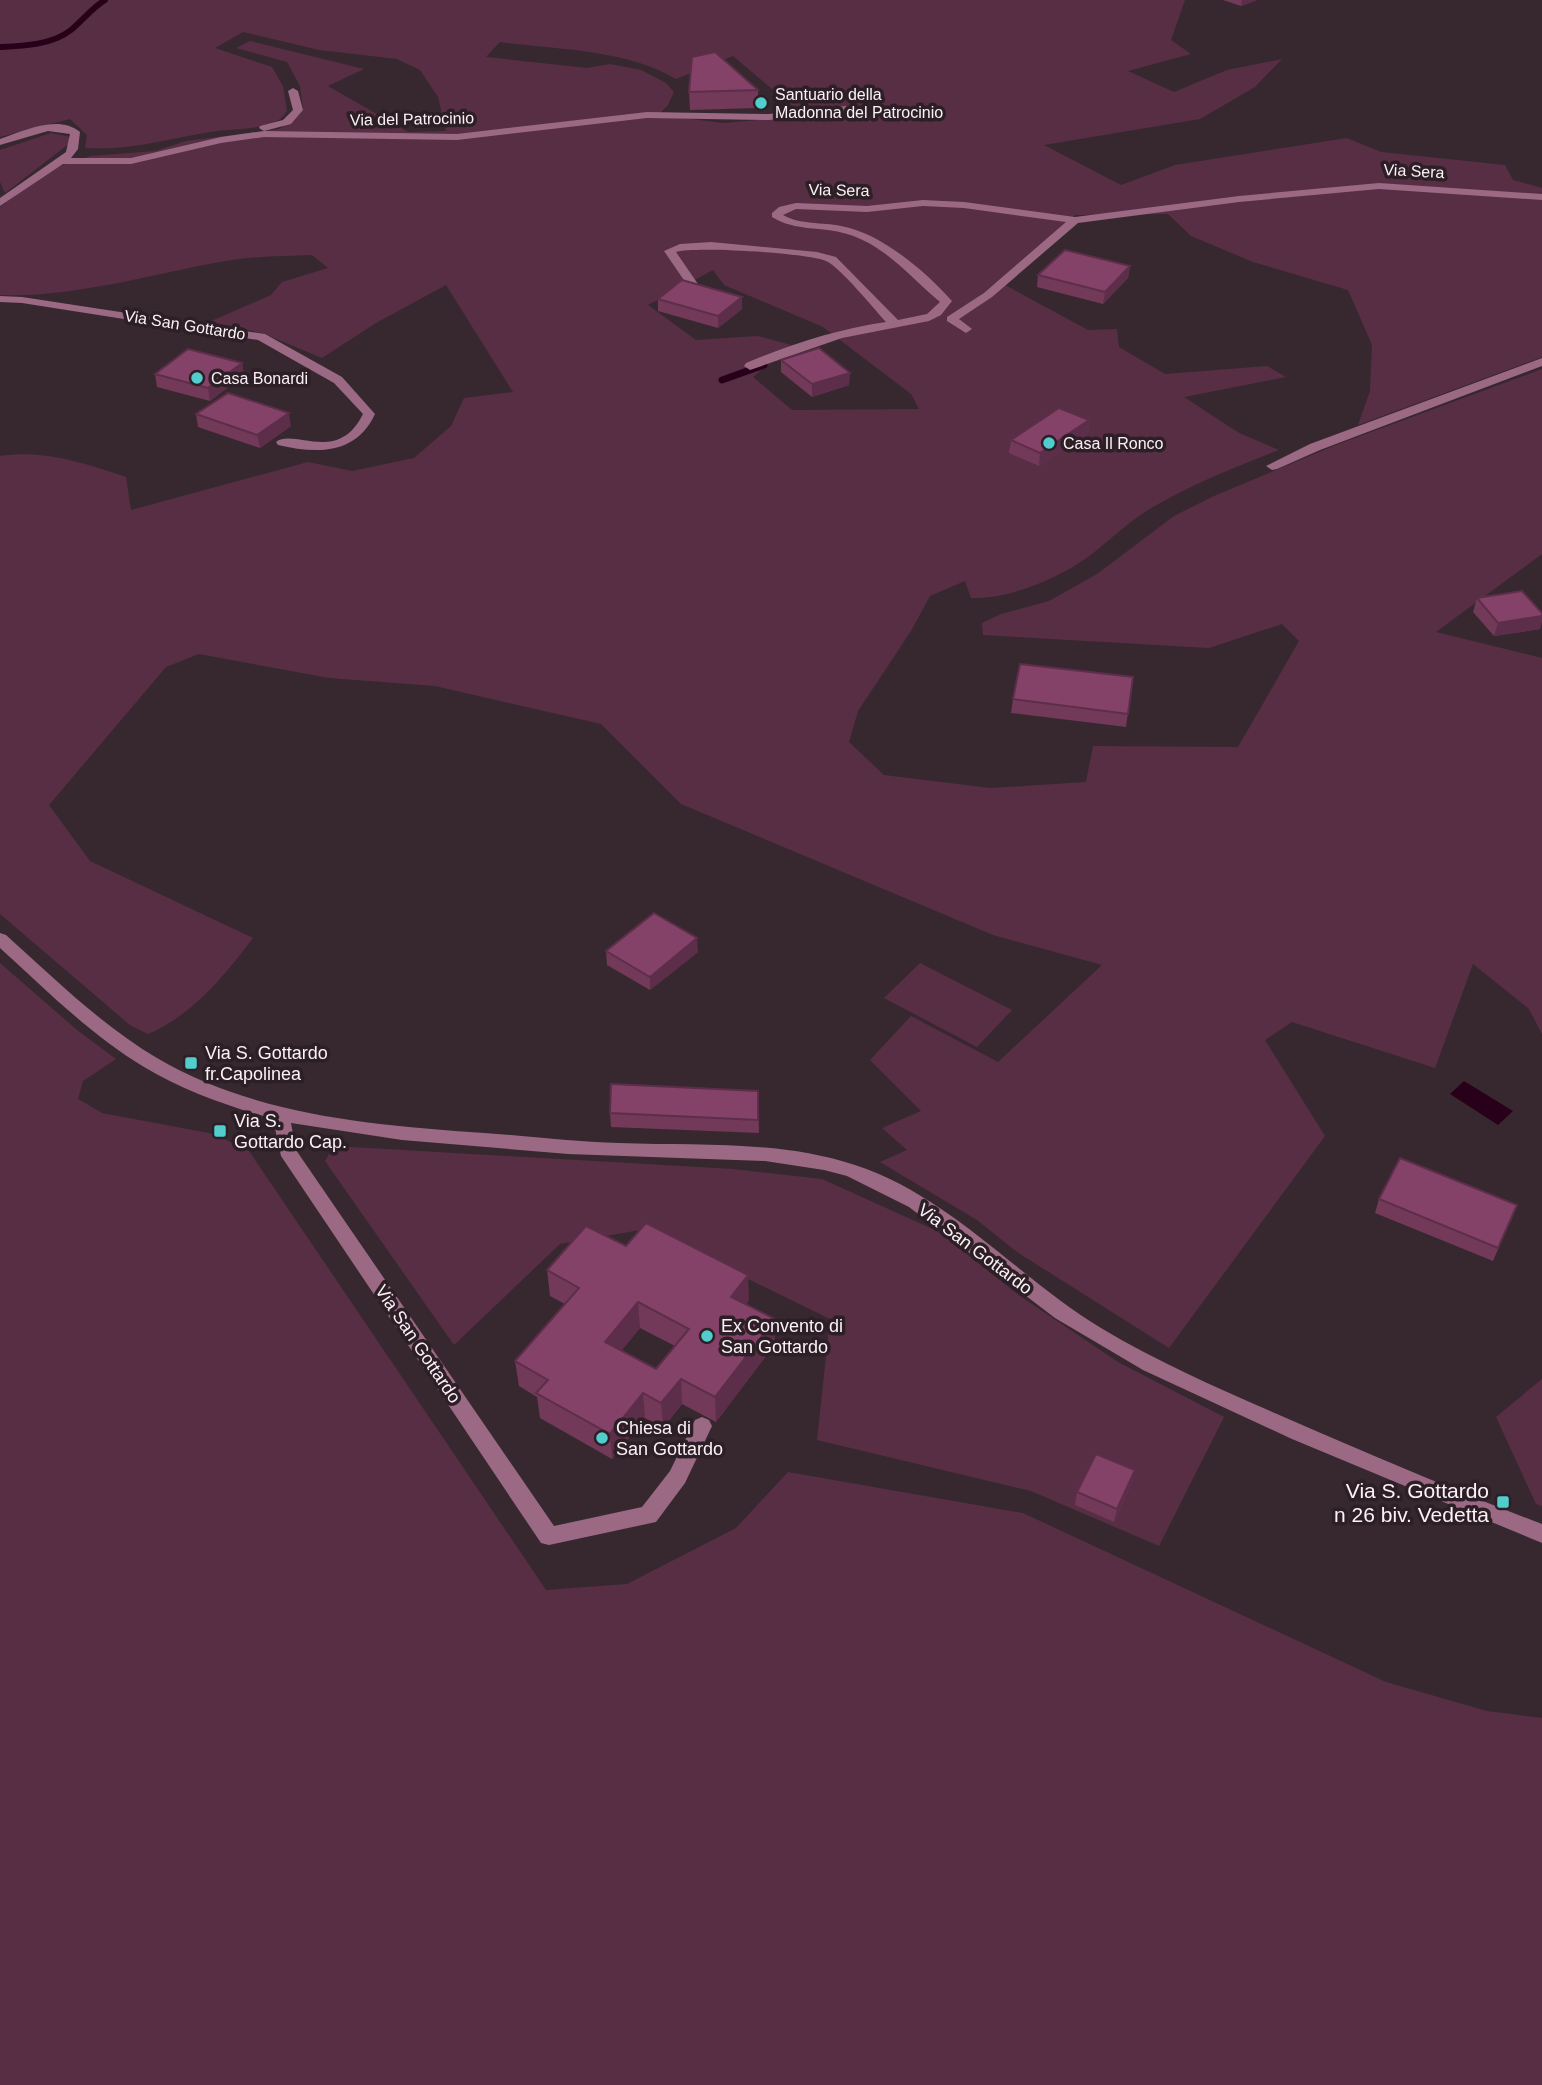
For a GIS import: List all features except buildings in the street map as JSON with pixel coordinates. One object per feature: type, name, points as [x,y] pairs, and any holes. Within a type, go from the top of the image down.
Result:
[{"type":"street","points":[[73,151],[128,151],[287,122],[298,110],[293,91]]},
{"type":"street","name":"Via del Patrocinio","points":[[63,161],[131,161],[221,139],[264,134],[457,136],[647,115],[769,117],[846,109]]},
{"type":"street","points":[[726,117],[745,113]]},
{"type":"street","points":[[0,142],[52,128],[67,127],[75,132],[73,151],[63,161],[23,184],[0,203]]},
{"type":"street","name":"Via Sera","points":[[750,366],[783,351],[855,330],[937,315],[946,301],[875,242],[849,230],[790,224],[776,215],[783,209],[796,206],[867,209],[923,203],[1076,217],[1379,186],[1542,197]]},
{"type":"street","points":[[966,328],[951,319],[988,295],[1076,217]]},
{"type":"street","points":[[694,287],[670,251],[680,247],[711,245],[817,255],[832,259],[895,324]]},
{"type":"street","name":"Via San Gottardo","points":[[0,299],[22,300],[261,337],[338,380],[369,414],[365,426],[357,434],[328,446],[308,448],[282,442]]},
{"type":"street","points":[[1272,466],[1315,447],[1542,362]]},
{"type":"street","name":"Via San Gottardo","points":[[0,939],[114,1039],[155,1066],[224,1098],[281,1114],[414,1135],[614,1150],[769,1153],[852,1171],[943,1221],[1025,1287],[1089,1330],[1155,1367],[1277,1423],[1542,1534]]},
{"type":"street","name":"Via San Gottardo","points":[[281,1114],[287,1151],[549,1536],[648,1515],[678,1477],[702,1426]]},
{"type":"shaded area","points":[[0,0],[1185,0],[1171,40],[1191,54],[1128,71],[1174,92],[1227,70],[1282,59],[1255,87],[1200,119],[1044,145],[1121,185],[1175,165],[1347,138],[1381,152],[1505,165],[1513,180],[1542,188],[1542,357],[1358,425],[1370,391],[1372,345],[1348,290],[1253,262],[1191,236],[1168,214],[1075,215],[1005,285],[1088,330],[1117,329],[1119,347],[1165,374],[1267,366],[1286,377],[1184,397],[1239,433],[1279,450],[1212,477],[1164,501],[1139,516],[1076,565],[1039,584],[998,596],[971,598],[965,581],[930,596],[911,631],[858,711],[849,742],[884,775],[990,788],[1086,782],[1093,746],[1238,747],[1299,641],[1282,624],[1209,648],[983,635],[982,623],[1001,614],[1049,601],[1097,574],[1174,516],[1214,496],[1336,445],[1542,369],[1542,554],[1436,632],[1542,658],[1542,1034],[1529,1009],[1473,964],[1435,1068],[1292,1022],[1265,1040],[1325,1136],[1169,1348],[1017,1252],[977,1220],[880,1162],[907,1150],[882,1128],[921,1111],[870,1060],[911,1016],[998,1062],[1102,965],[993,935],[681,804],[601,724],[435,686],[329,678],[199,654],[166,667],[49,805],[90,861],[253,938],[219,980],[179,1016],[148,1034],[130,1025],[0,914],[0,456],[48,456],[79,462],[126,477],[131,510],[308,462],[352,471],[414,458],[451,426],[464,398],[513,392],[446,285],[376,323],[322,358],[262,333],[209,322],[271,295],[282,282],[328,268],[312,255],[238,259],[89,288],[30,295],[0,295],[0,207],[37,179],[60,166],[91,156],[155,151],[186,141],[279,129],[293,121],[303,110],[300,86],[287,62],[236,48],[250,41],[364,69],[328,86],[408,132],[446,131],[438,97],[420,70],[397,59],[319,50],[243,32],[215,48],[272,67],[283,86],[287,111],[273,123],[117,148],[85,148],[87,135],[70,119],[0,137]],"holes":[[[500,42],[613,56],[656,69],[676,79],[733,56],[804,116],[723,123],[658,115],[668,105],[674,92],[666,83],[641,70],[610,64],[587,68],[486,57]],[[713,270],[724,285],[823,327],[911,394],[919,409],[792,410],[753,377],[791,345],[758,336],[696,340],[648,305]]]},
{"type":"shaded area","points":[[51,133],[71,137],[70,143],[5,193],[0,182],[0,150]]},
{"type":"shaded area","points":[[0,963],[77,1030],[116,1059],[83,1081],[78,1099],[102,1113],[214,1134],[249,1151],[546,1590],[627,1584],[736,1528],[788,1472],[1023,1513],[1386,1682],[1487,1711],[1542,1718],[1542,2085],[0,2085]]},
{"type":"shaded area","points":[[920,963],[1012,1010],[977,1047],[884,998]]},
{"type":"shaded area","points":[[1464,1081],[1513,1111],[1498,1125],[1450,1094]]},
{"type":"shaded area","points":[[334,1146],[733,1169],[822,1179],[937,1231],[1020,1296],[1118,1362],[1224,1417],[1159,1546],[1031,1491],[817,1440],[830,1319],[646,1229],[560,1244],[454,1345],[325,1161]]},
{"type":"shaded area","points":[[1542,1379],[1542,1506],[1536,1504],[1496,1417]]},
{"type":"waterway","points":[[0,47],[37,44],[55,39],[71,30],[105,0]]},
{"type":"waterway","points":[[722,380],[764,365]]},
{"type":"place","name":"Santuario della Madonna del Patrocinio","points":[[761,103]]},
{"type":"place","name":"Casa Bonardi","points":[[197,378]]},
{"type":"place","name":"Casa Il Ronco","points":[[1049,443]]},
{"type":"place","name":"Via S. Gottardo fr.Capolinea","points":[[191,1063]]},
{"type":"place","name":"Via S. Gottardo Cap.","points":[[220,1131]]},
{"type":"place","name":"Ex Convento di San Gottardo","points":[[707,1336]]},
{"type":"place","name":"Chiesa di San Gottardo","points":[[602,1438]]},
{"type":"place","name":"Via S. Gottardo n 26 biv. Vedetta","points":[[1503,1502]]}]
